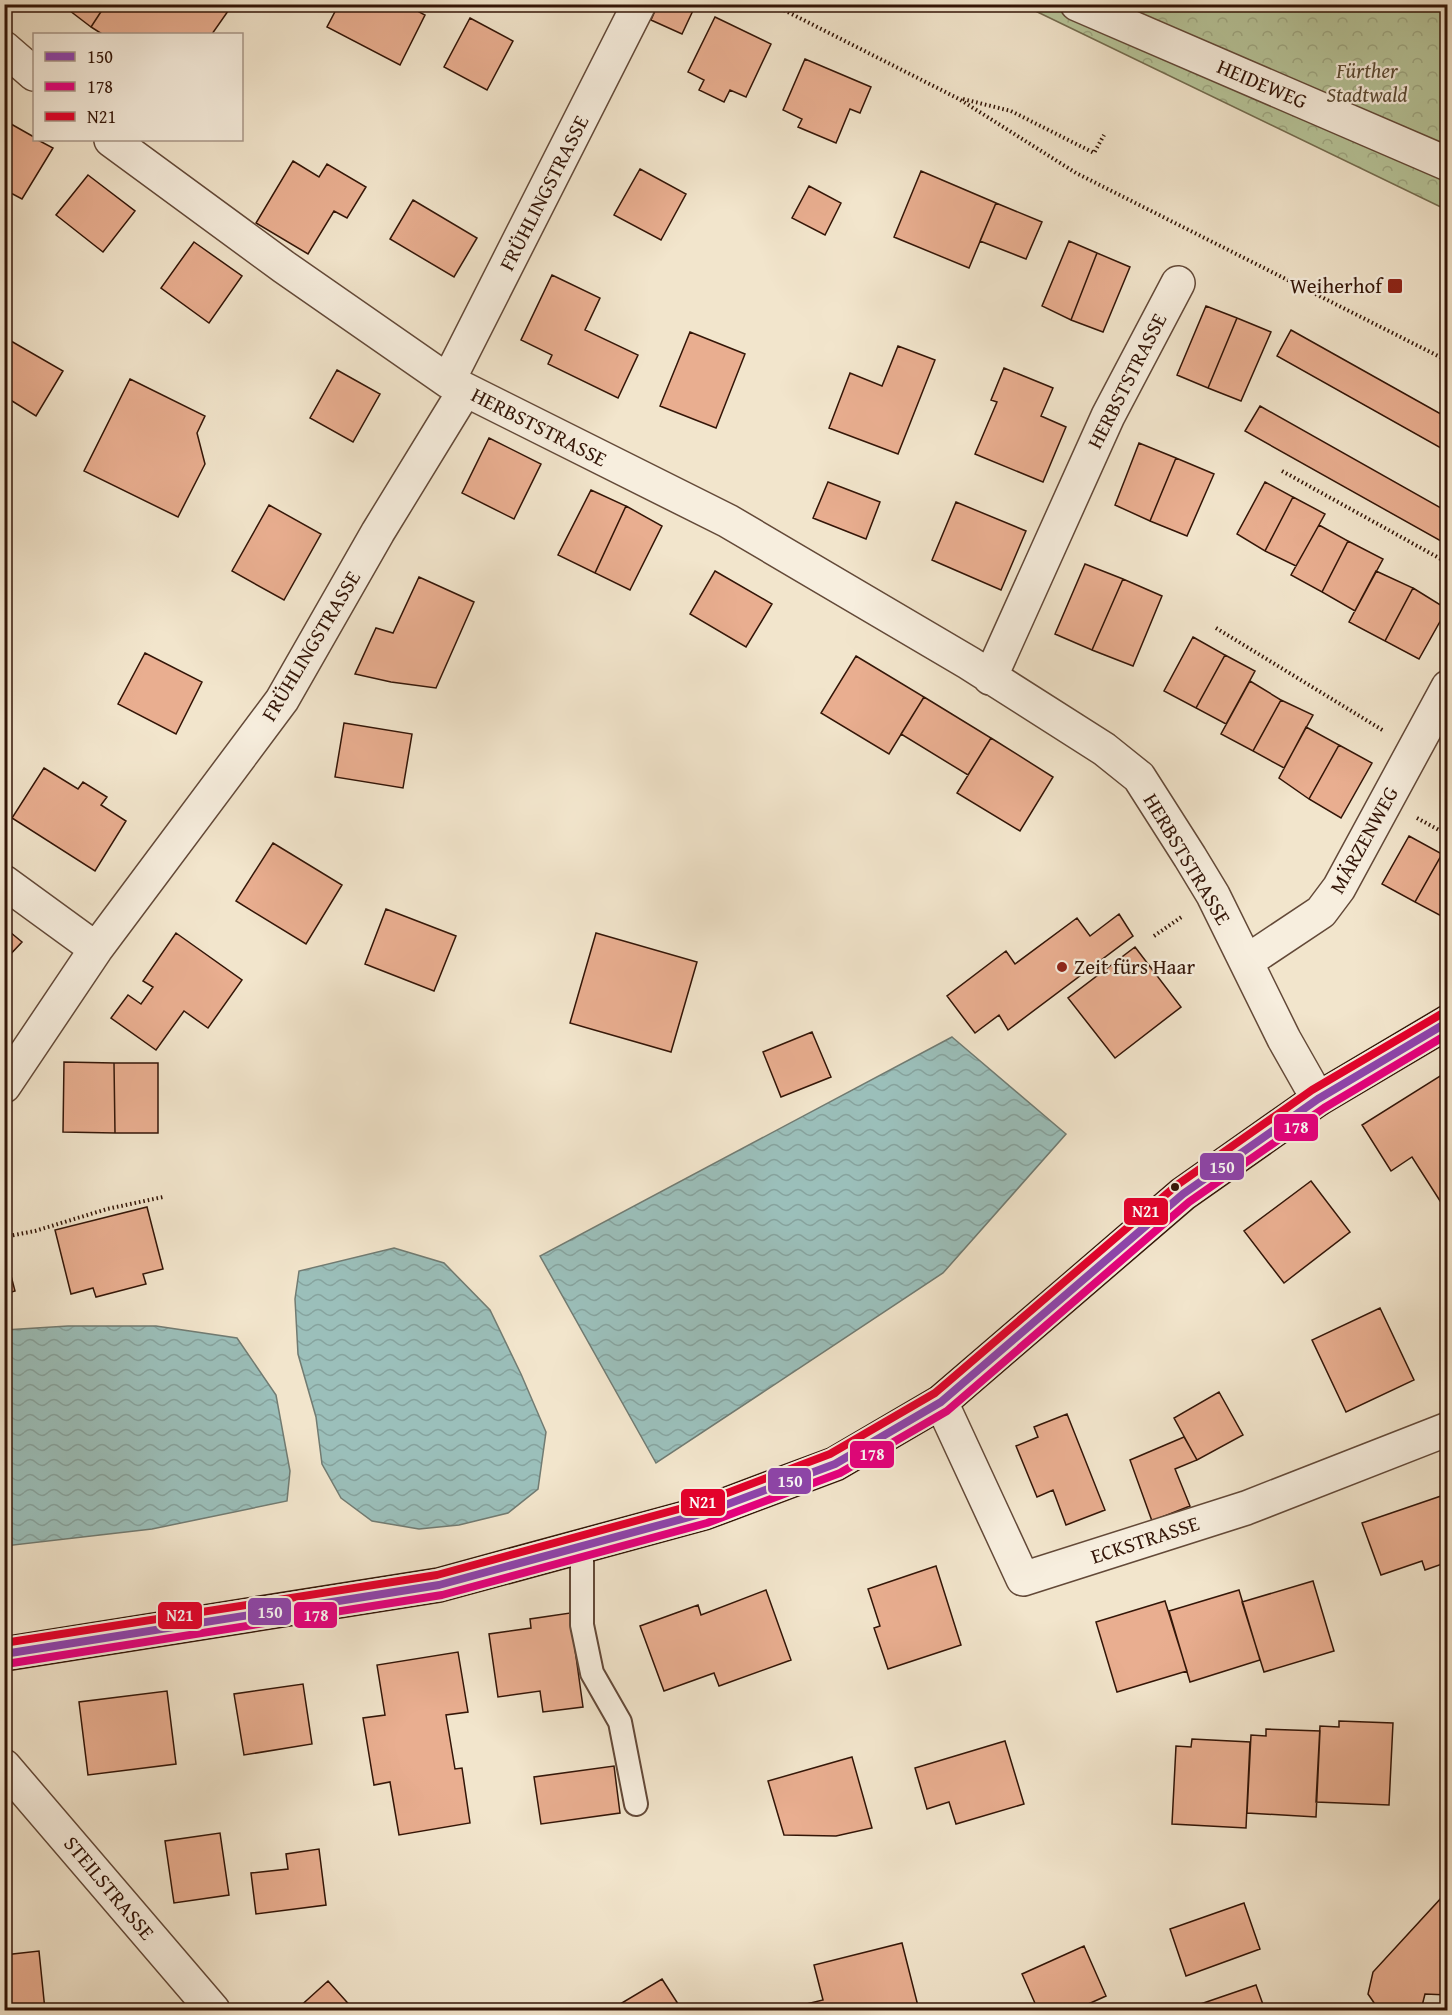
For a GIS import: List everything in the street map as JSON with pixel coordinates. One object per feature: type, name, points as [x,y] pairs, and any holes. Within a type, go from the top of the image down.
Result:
[{"type":"street","name":"FRÜHLINGSTRASSE","points":[[4,1086],[96,949],[282,700],[378,532],[456,386],[639,4]]},
{"type":"street","name":"HEIDEWEG","points":[[1077,4],[1448,164]]},
{"type":"street","points":[[4,48],[33,73]]},
{"type":"street","name":"HERBSTSTRASSE","points":[[112,141],[275,260],[456,386],[728,521],[969,663],[1104,749],[1138,777],[1213,895],[1284,1039],[1318,1099]]},
{"type":"street","name":"HERBSTSTRASSE","points":[[990,678],[1107,416],[1178,283]]},
{"type":"street","name":"MÄRZENWEG","points":[[1246,962],[1321,912],[1339,888],[1448,687]]},
{"type":"street","points":[[4,882],[96,949]]},
{"type":"street","points":[[4,1653],[440,1585],[704,1513],[835,1464],[941,1402],[1183,1194],[1318,1099],[1448,1022]]},
{"type":"street","name":"ECKSTRASSE","points":[[941,1402],[1023,1579],[1246,1508],[1448,1429]]},
{"type":"street","name":"STEILSTRASSE","points":[[4,1766],[213,2010]]},
{"type":"lane","points":[[582,1546],[582,1625],[592,1672],[620,1722],[636,1803]]},
{"type":"path","points":[[772,4],[959,99],[1076,173],[1448,361]]},
{"type":"path","points":[[959,99],[1011,111],[1094,153],[1104,135]]},
{"type":"path","points":[[1282,471],[1448,563]]},
{"type":"path","points":[[1216,628],[1414,749]]},
{"type":"path","points":[[4,1237],[35,1231],[107,1209],[163,1197]]},
{"type":"green space","name":"Fürther Stadtwald","points":[[1023,5],[1447,5],[1447,210]]},
{"type":"water","points":[[952,1037],[1066,1134],[943,1273],[656,1463],[540,1256]]},
{"type":"water","points":[[394,1248],[444,1263],[490,1310],[546,1432],[538,1489],[508,1513],[459,1525],[419,1529],[372,1521],[341,1498],[322,1464],[316,1417],[298,1354],[295,1299],[299,1271]]},
{"type":"water","points":[[68,1326],[156,1326],[237,1338],[276,1395],[290,1471],[287,1501],[152,1529],[5,1546],[5,1330]]},
{"type":"building","points":[[61,4],[106,4],[91,27]]},
{"type":"building","points":[[106,4],[233,4],[213,33],[100,33],[91,27]]},
{"type":"building","points":[[339,4],[422,4],[419,12],[425,15],[400,65],[327,27]]},
{"type":"building","points":[[658,4],[696,4],[682,34],[651,20]]},
{"type":"building","points":[[715,17],[771,44],[746,97],[730,90],[724,102],[699,90],[704,80],[688,72]]},
{"type":"building","points":[[470,18],[513,41],[487,90],[444,67]]},
{"type":"building","points":[[805,59],[871,87],[860,113],[850,109],[836,143],[798,127],[802,119],[783,110]]},
{"type":"building","points":[[4,120],[33,136],[33,141],[40,141],[53,148],[22,199],[9,192],[4,201]]},
{"type":"building","points":[[293,161],[319,177],[327,164],[366,187],[347,218],[334,211],[308,254],[256,223]]},
{"type":"building","points":[[640,169],[686,194],[661,240],[614,215]]},
{"type":"building","points":[[921,171],[996,203],[969,268],[894,237]]},
{"type":"building","points":[[88,175],[135,211],[103,252],[56,215]]},
{"type":"building","points":[[809,186],[841,203],[825,235],[792,218]]},
{"type":"building","points":[[413,200],[477,238],[454,277],[390,239]]},
{"type":"building","points":[[996,203],[1042,222],[1026,259],[980,241]]},
{"type":"building","points":[[1069,241],[1097,253],[1071,320],[1042,306]]},
{"type":"building","points":[[194,242],[242,276],[209,323],[161,288]]},
{"type":"building","points":[[1097,253],[1130,267],[1103,332],[1071,320]]},
{"type":"building","points":[[552,275],[600,298],[585,330],[638,355],[618,398],[548,364],[552,355],[521,340]]},
{"type":"building","points":[[1206,306],[1237,318],[1208,388],[1177,375]]},
{"type":"building","points":[[1237,318],[1271,332],[1241,401],[1208,388]]},
{"type":"building","points":[[1291,330],[1448,418],[1448,452],[1277,356]]},
{"type":"building","points":[[690,332],[745,354],[716,428],[660,406]]},
{"type":"building","points":[[4,337],[63,371],[36,416],[4,396]]},
{"type":"building","points":[[898,346],[935,360],[898,454],[829,428],[850,373],[882,386]]},
{"type":"building","points":[[1004,368],[1053,388],[1041,416],[1066,427],[1043,482],[975,454],[997,402],[991,400]]},
{"type":"building","points":[[337,370],[380,394],[353,442],[310,418]]},
{"type":"building","points":[[130,379],[205,416],[197,433],[205,464],[178,517],[84,471]]},
{"type":"building","points":[[1260,406],[1448,512],[1448,545],[1245,431]]},
{"type":"building","points":[[489,438],[541,464],[514,519],[462,493]]},
{"type":"building","points":[[1139,443],[1176,458],[1150,521],[1115,505]]},
{"type":"building","points":[[1176,458],[1214,474],[1187,536],[1150,521]]},
{"type":"building","points":[[828,482],[880,502],[866,539],[813,518]]},
{"type":"building","points":[[1265,482],[1293,497],[1265,551],[1237,534]]},
{"type":"building","points":[[591,490],[626,506],[595,573],[558,555]]},
{"type":"building","points":[[1293,497],[1325,514],[1296,566],[1265,551]]},
{"type":"building","points":[[956,502],[1026,531],[1001,590],[932,560]]},
{"type":"building","points":[[269,505],[321,534],[284,600],[232,571]]},
{"type":"building","points":[[626,506],[662,526],[630,590],[595,573]]},
{"type":"building","points":[[1319,525],[1348,541],[1322,592],[1291,575]]},
{"type":"building","points":[[1348,541],[1383,559],[1355,611],[1322,592]]},
{"type":"building","points":[[1085,564],[1123,579],[1092,650],[1055,634]]},
{"type":"building","points":[[715,571],[772,604],[746,647],[690,614]]},
{"type":"building","points":[[1376,571],[1413,588],[1385,641],[1349,622]]},
{"type":"building","points":[[419,577],[474,602],[436,688],[355,674],[376,628],[393,633]]},
{"type":"building","points":[[1123,579],[1162,596],[1133,666],[1092,650]]},
{"type":"building","points":[[1413,588],[1447,609],[1419,659],[1385,641]]},
{"type":"building","points":[[1193,637],[1225,655],[1196,708],[1164,691]]},
{"type":"building","points":[[145,653],[202,682],[176,734],[118,704]]},
{"type":"building","points":[[1225,655],[1255,671],[1226,724],[1196,708]]},
{"type":"building","points":[[856,656],[924,697],[889,754],[821,713]]},
{"type":"building","points":[[1250,681],[1281,700],[1253,751],[1221,734]]},
{"type":"building","points":[[924,697],[991,738],[968,775],[901,734]]},
{"type":"building","points":[[1281,700],[1313,715],[1284,768],[1253,751]]},
{"type":"building","points":[[344,723],[412,734],[403,788],[335,777]]},
{"type":"building","points":[[1306,727],[1339,745],[1309,799],[1279,778]]},
{"type":"building","points":[[991,738],[1053,777],[1020,831],[957,793]]},
{"type":"building","points":[[1339,745],[1372,763],[1341,818],[1309,799]]},
{"type":"building","points":[[44,768],[78,789],[83,782],[107,797],[101,805],[126,821],[95,871],[12,818]]},
{"type":"building","points":[[1409,836],[1442,854],[1415,902],[1382,884]]},
{"type":"building","points":[[273,843],[342,885],[306,944],[236,901]]},
{"type":"building","points":[[1442,854],[1448,857],[1447,919],[1415,902]]},
{"type":"building","points":[[386,909],[456,936],[434,991],[365,964]]},
{"type":"building","points":[[1119,914],[1133,936],[1008,1030],[999,1015],[975,1033],[947,996],[1006,951],[1015,964],[1077,918],[1090,936]]},
{"type":"building","points":[[4,927],[22,942],[4,961]]},
{"type":"building","points":[[176,933],[242,980],[208,1028],[184,1011],[156,1050],[111,1018],[128,995],[141,1004],[153,987],[143,981]]},
{"type":"building","points":[[596,933],[697,962],[671,1052],[570,1023]]},
{"type":"building","points":[[1135,947],[1181,1007],[1115,1058],[1068,998]]},
{"type":"building","points":[[812,1032],[831,1077],[781,1097],[763,1052]]},
{"type":"building","points":[[64,1062],[114,1063],[115,1133],[63,1132]]},
{"type":"building","points":[[114,1063],[158,1063],[158,1133],[115,1133]]},
{"type":"building","points":[[1448,1071],[1448,1201],[1442,1204],[1412,1157],[1391,1171],[1362,1125]]},
{"type":"building","points":[[1311,1181],[1350,1232],[1284,1283],[1244,1231]]},
{"type":"building","points":[[147,1207],[163,1269],[143,1274],[146,1284],[96,1297],[93,1288],[71,1294],[55,1230]]},
{"type":"building","points":[[4,1249],[15,1291],[4,1294]]},
{"type":"building","points":[[1380,1308],[1414,1380],[1346,1412],[1312,1340]]},
{"type":"building","points":[[1219,1392],[1243,1435],[1197,1460],[1174,1418]]},
{"type":"building","points":[[1067,1414],[1105,1510],[1066,1525],[1053,1490],[1037,1497],[1016,1446],[1038,1437],[1034,1427]]},
{"type":"building","points":[[1184,1437],[1197,1460],[1175,1469],[1190,1506],[1152,1521],[1130,1460]]},
{"type":"building","points":[[1441,1496],[1448,1514],[1448,1562],[1425,1570],[1422,1561],[1381,1575],[1362,1523]]},
{"type":"building","points":[[936,1566],[961,1645],[888,1669],[874,1628],[880,1626],[868,1589]]},
{"type":"building","points":[[1313,1581],[1334,1651],[1264,1672],[1242,1602]]},
{"type":"building","points":[[766,1590],[791,1660],[719,1686],[714,1673],[664,1691],[640,1626],[698,1605],[701,1615]]},
{"type":"building","points":[[1239,1590],[1260,1660],[1190,1682],[1169,1611]]},
{"type":"building","points":[[1165,1601],[1187,1671],[1117,1692],[1096,1622]]},
{"type":"building","points":[[570,1613],[583,1707],[543,1712],[540,1691],[498,1697],[489,1634],[531,1628],[530,1619]]},
{"type":"building","points":[[458,1652],[468,1712],[446,1715],[455,1769],[462,1768],[470,1823],[399,1835],[390,1782],[374,1785],[363,1718],[385,1715],[377,1665]]},
{"type":"building","points":[[303,1684],[312,1744],[244,1755],[234,1694]]},
{"type":"building","points":[[167,1691],[176,1764],[88,1775],[79,1702]]},
{"type":"building","points":[[1339,1721],[1393,1723],[1389,1805],[1316,1802],[1320,1726],[1339,1727]]},
{"type":"building","points":[[1266,1729],[1320,1731],[1316,1817],[1247,1813],[1251,1735],[1266,1736]]},
{"type":"building","points":[[1192,1739],[1250,1742],[1246,1828],[1172,1824],[1176,1746],[1191,1747]]},
{"type":"building","points":[[1005,1741],[1024,1804],[956,1824],[949,1802],[927,1809],[915,1768]]},
{"type":"building","points":[[852,1757],[872,1828],[836,1836],[784,1835],[768,1781]]},
{"type":"building","points":[[614,1766],[620,1813],[541,1824],[534,1777]]},
{"type":"building","points":[[220,1833],[229,1895],[174,1903],[165,1841]]},
{"type":"building","points":[[319,1849],[326,1905],[256,1914],[251,1873],[288,1869],[286,1854]]},
{"type":"building","points":[[1448,1895],[1448,1995],[1425,1994],[1421,2010],[1379,2010],[1368,1994],[1373,1972],[1443,1896]]},
{"type":"building","points":[[1244,1903],[1260,1949],[1186,1976],[1170,1929]]},
{"type":"building","points":[[902,1943],[919,2010],[804,2010],[802,2005],[823,2000],[814,1965]]},
{"type":"building","points":[[1084,1946],[1106,1996],[1075,2010],[1038,2010],[1022,1974]]},
{"type":"building","points":[[39,1951],[45,2010],[4,2010],[4,1955]]},
{"type":"building","points":[[662,1979],[682,2010],[610,2010]]},
{"type":"building","points":[[328,1981],[354,2010],[296,2010]]},
{"type":"building","points":[[1256,1985],[1265,2010],[1183,2010]]},
{"type":"transit line","name":"N21","points":[[4,1643],[437,1575],[701,1503],[830,1454],[935,1393],[1177,1185],[1312,1090],[1443,1013]]},
{"type":"transit line","name":"150","points":[[4,1654],[439,1585],[704,1513],[835,1464],[941,1402],[1183,1194],[1318,1099],[1448,1022]]},
{"type":"transit line","name":"178","points":[[6,1664],[442,1595],[707,1523],[840,1473],[947,1411],[1189,1202],[1324,1108],[1448,1034]]},
{"type":"place","name":"Weiherhof","points":[[1395,286]]},
{"type":"place","name":"Zeit fürs Haar","points":[[1062,967]]}]
